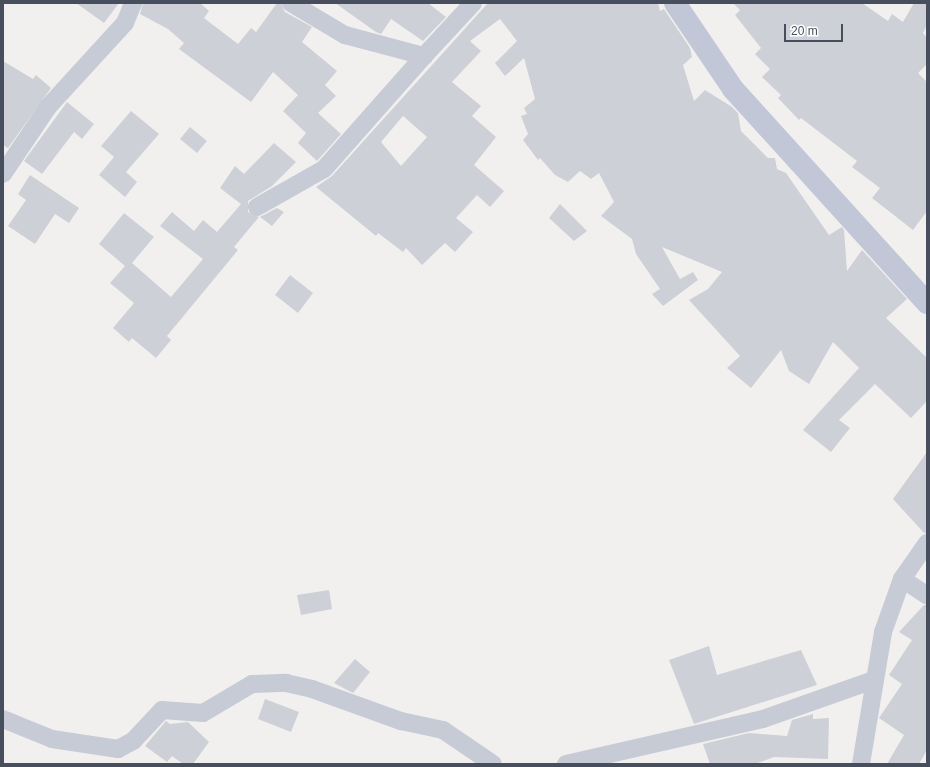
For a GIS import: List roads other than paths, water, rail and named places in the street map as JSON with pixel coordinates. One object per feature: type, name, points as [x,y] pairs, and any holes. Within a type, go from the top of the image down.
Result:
[{"type":"main road","points":[[675,3],[733,89],[927,303]]},
{"type":"street","points":[[3,174],[48,107],[125,22],[132,3]]},
{"type":"street","points":[[291,3],[345,35],[424,56]]},
{"type":"street","points":[[257,207],[324,169],[473,3]]},
{"type":"street","points":[[861,764],[883,632],[902,579],[927,543]]},
{"type":"street","points":[[902,579],[927,595]]},
{"type":"street","points":[[566,764],[763,719],[874,680]]},
{"type":"street","points":[[3,719],[52,739],[118,749],[133,741],[162,710],[203,713],[252,684],[286,683],[312,689],[401,721],[442,730],[493,764]]}]
